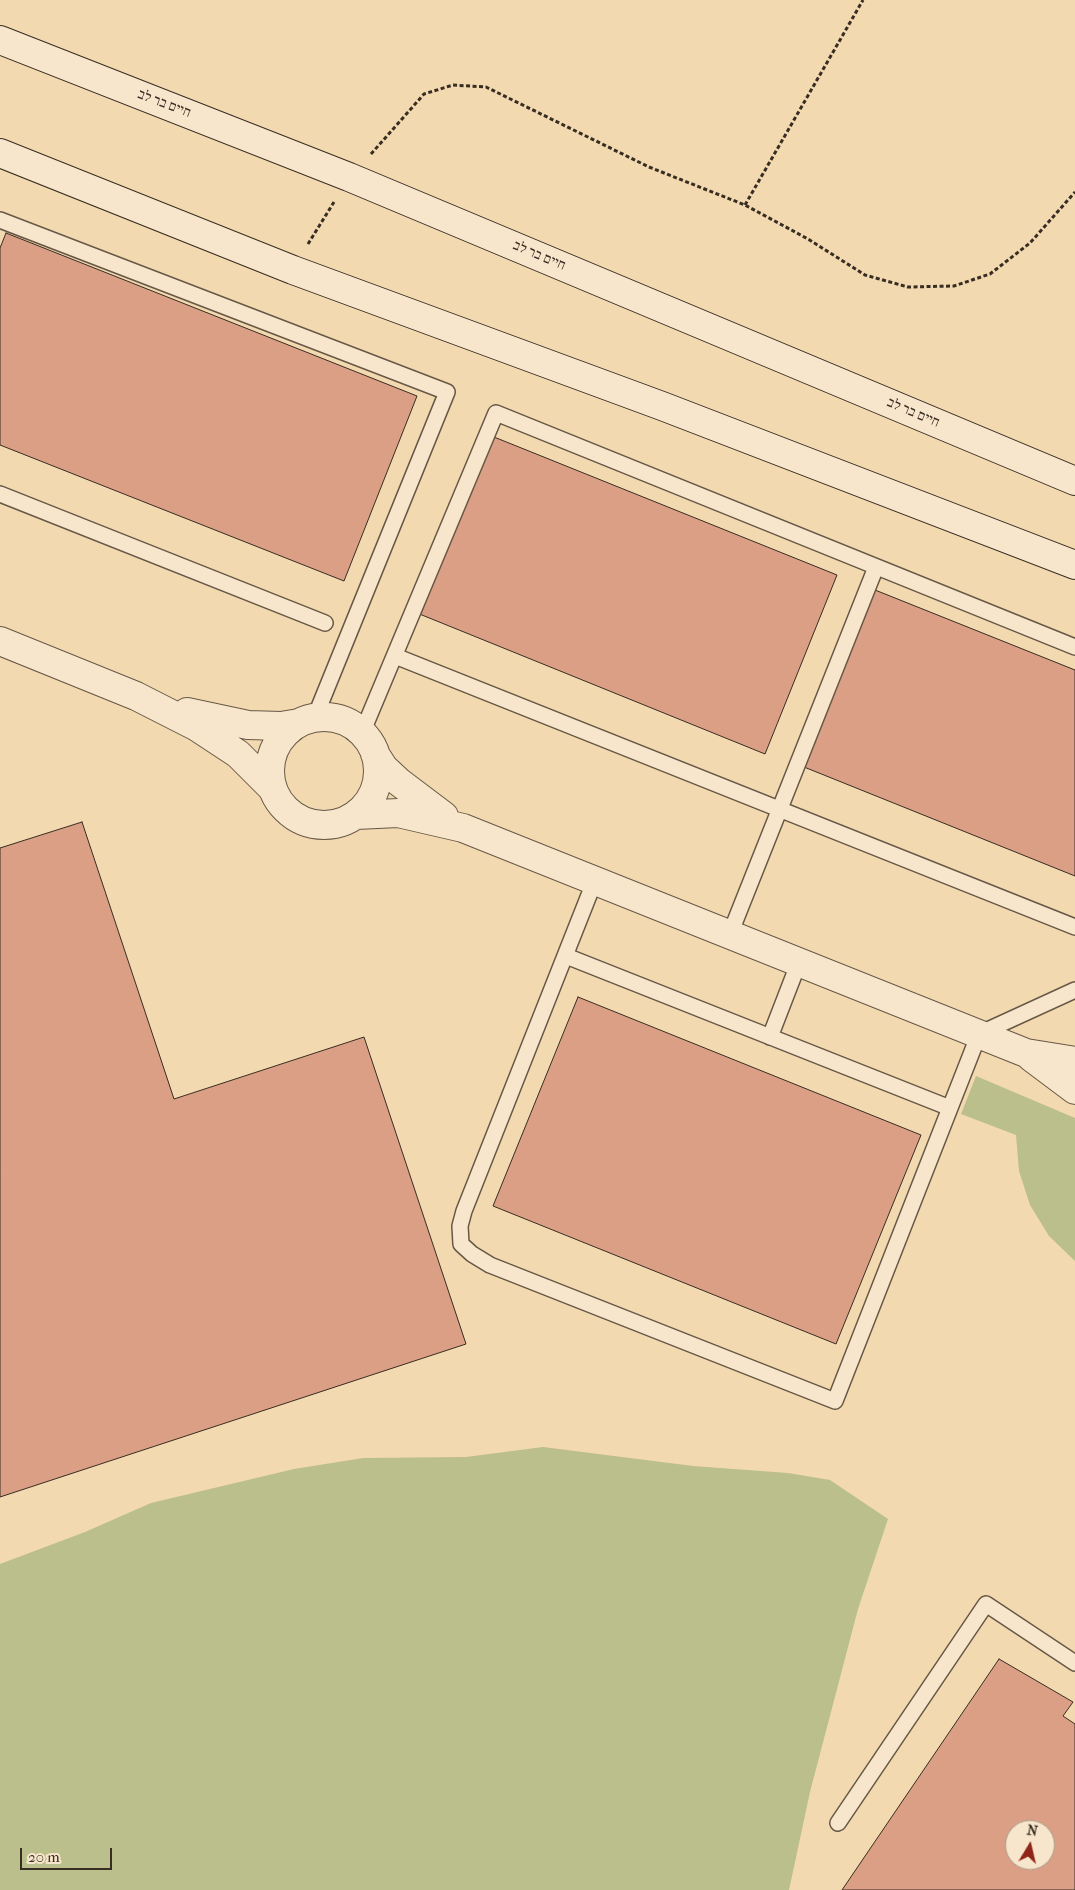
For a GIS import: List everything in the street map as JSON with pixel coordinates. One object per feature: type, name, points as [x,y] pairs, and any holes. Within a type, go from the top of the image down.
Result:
[{"type":"main road","name":"חיים בר לב","points":[[0,40],[349,177],[1075,481]]},
{"type":"main road","points":[[0,153],[293,270],[662,406],[1075,565]]},
{"type":"main road","points":[[0,641],[136,696],[217,739],[245,761],[272,788],[285,809],[306,823],[333,825],[356,815],[398,812],[463,828],[1026,1053],[1075,1061]]},
{"type":"main road","points":[[136,696],[232,722],[265,726],[307,720],[341,719],[369,743],[384,768],[411,793],[463,828]]},
{"type":"main road","points":[[272,788],[269,771],[272,754],[280,739],[307,720]]},
{"type":"main road","points":[[356,815],[368,803],[376,788],[378,771],[369,743]]},
{"type":"main road","points":[[1026,1053],[1075,1090]]},
{"type":"lane","points":[[0,220],[447,392],[307,720]]},
{"type":"lane","points":[[369,743],[395,656],[496,413],[1075,647]]},
{"type":"lane","points":[[0,494],[325,623]]},
{"type":"lane","points":[[730,934],[876,567]]},
{"type":"lane","points":[[395,656],[1075,927]]},
{"type":"lane","points":[[595,880],[464,1211],[460,1226],[461,1244],[472,1254],[490,1265],[835,1401],[979,1034],[1075,990]]},
{"type":"lane","points":[[566,956],[950,1108]]},
{"type":"lane","points":[[770,1037],[799,962]]},
{"type":"lane","points":[[838,1823],[986,1604],[1075,1663]]},
{"type":"path","points":[[746,205],[863,0]]},
{"type":"path","points":[[293,270],[349,177],[424,94],[453,84],[486,87],[649,167],[746,205],[808,239],[865,275],[908,287],[954,286],[990,274],[1030,243],[1075,192]]},
{"type":"green space","points":[[976,1076],[1075,1118],[1075,1261],[1049,1236],[1030,1205],[1019,1171],[1016,1135],[961,1114]]},
{"type":"green space","points":[[543,1447],[693,1466],[788,1473],[830,1480],[888,1519],[858,1609],[810,1792],[789,1890],[0,1890],[0,1564],[85,1532],[151,1503],[294,1469],[363,1458],[466,1457]]},
{"type":"building","points":[[6,233],[417,396],[344,581],[0,445],[0,248]]},
{"type":"building","points":[[489,435],[837,575],[765,754],[417,613]]},
{"type":"building","points":[[875,590],[1075,670],[1075,876],[804,767]]},
{"type":"building","points":[[82,822],[174,1099],[364,1037],[466,1344],[0,1497],[0,848]]},
{"type":"building","points":[[578,997],[921,1135],[836,1344],[493,1206]]},
{"type":"building","points":[[999,1659],[1073,1702],[1063,1716],[1075,1724],[1075,1890],[842,1890]]}]
